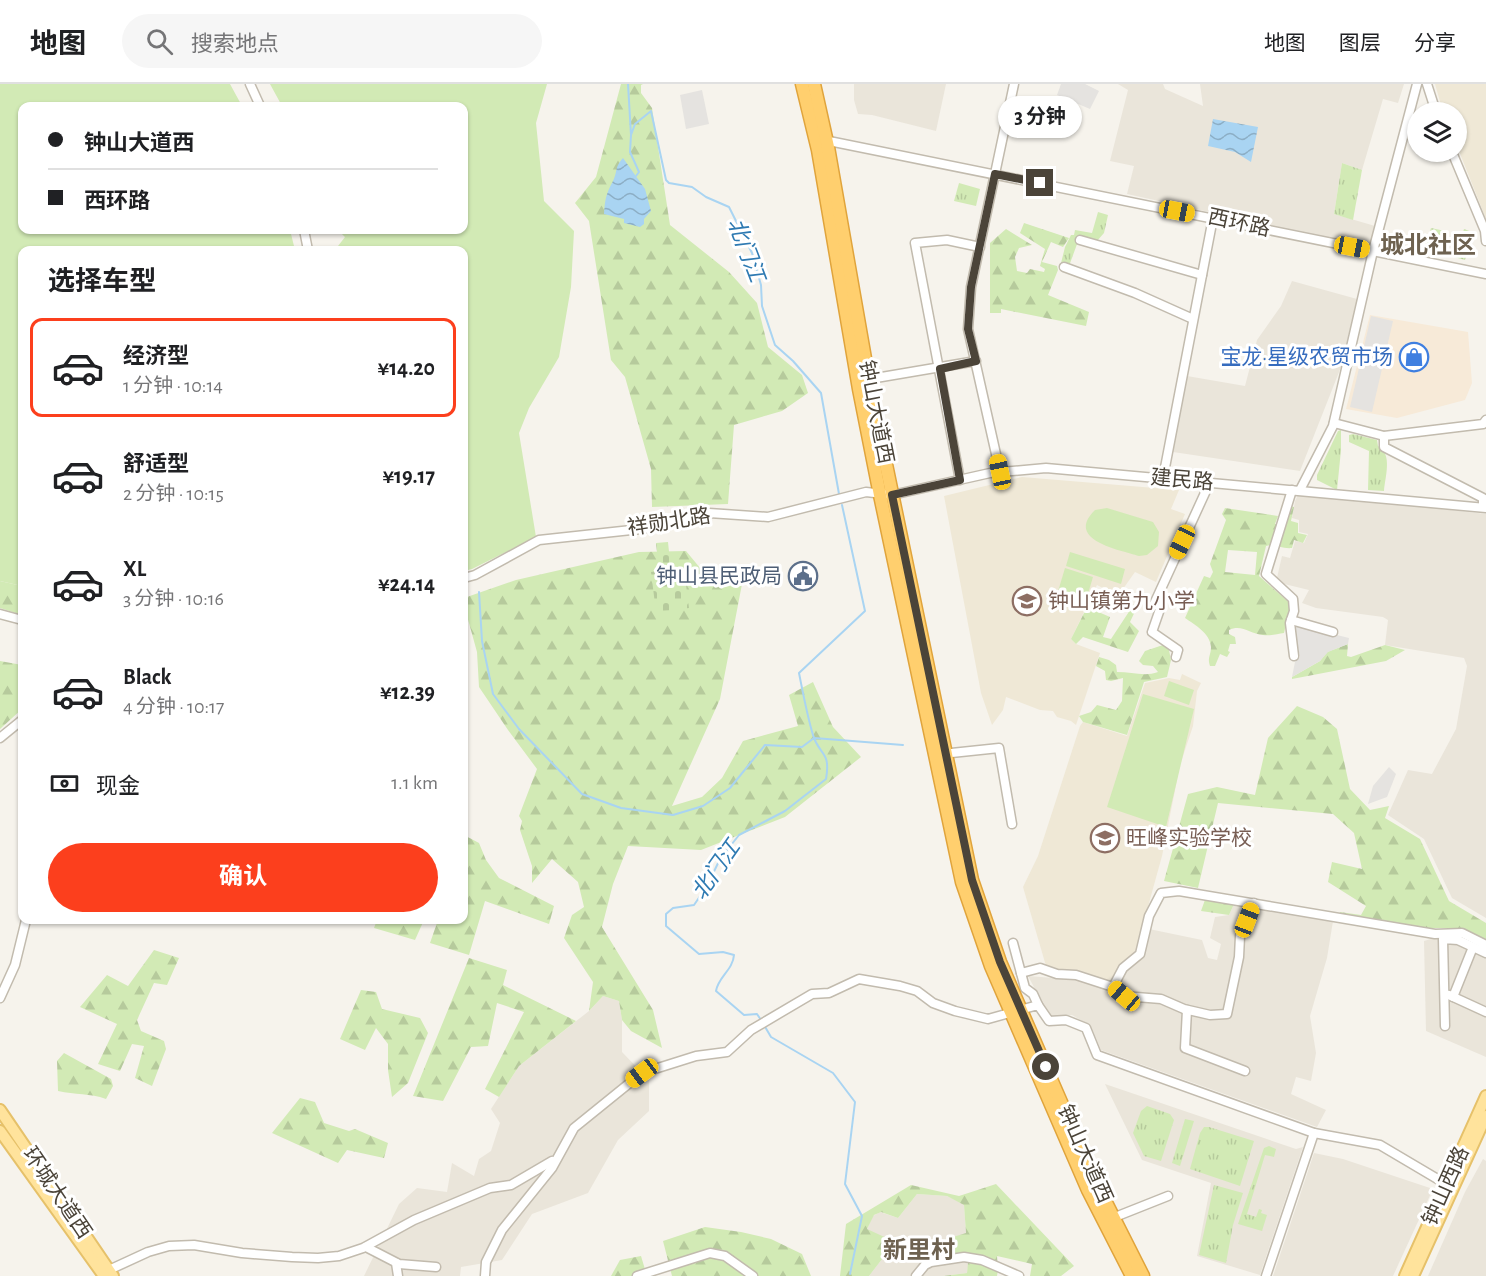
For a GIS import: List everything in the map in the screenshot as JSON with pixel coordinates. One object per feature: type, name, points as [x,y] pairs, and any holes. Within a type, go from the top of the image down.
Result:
[{"type":"highway","name":"钟山大道西","points":[[802,84],[820,141]]},
{"type":"highway","name":"钟山大道西","points":[[814,84],[820,141],[863,380],[940,754],[962,882],[991,966],[1016,1010],[1088,1190],[1143,1276]]},
{"type":"highway","name":"钟山大道西","points":[[1109,1220],[1132,1276]]},
{"type":"main road","name":"钟山西路","points":[[1413,1276],[1486,1096]]},
{"type":"main road","name":"环城大道西","points":[[0,1110],[106,1275]]},
{"type":"main road","name":"钟山西路","points":[[1405,1276],[1486,1116]]},
{"type":"main road","name":"环城大道西","points":[[0,1131],[106,1275]]},
{"type":"street","points":[[250,84],[258,102]]},
{"type":"street","points":[[1000,472],[968,329],[971,287],[1014,84]]},
{"type":"street","points":[[1294,656],[1291,620],[1294,611],[1293,599],[1266,574],[1296,490],[1334,423],[1373,251],[1418,84]]},
{"type":"street","points":[[1427,84],[1433,102]]},
{"type":"street","name":"西环路","points":[[820,141],[995,174],[1486,274]]},
{"type":"street","points":[[1456,162],[1485,231],[1486,241]]},
{"type":"street","points":[[1163,478],[1213,218]]},
{"type":"street","points":[[960,480],[915,243],[947,240],[980,247]]},
{"type":"street","points":[[1080,240],[1202,275]]},
{"type":"street","points":[[1064,267],[1135,292],[1193,319]]},
{"type":"street","points":[[863,380],[940,369],[976,361]]},
{"type":"street","points":[[1334,423],[1384,436],[1483,424],[1486,420]]},
{"type":"street","points":[[1384,436],[1384,447],[1483,498],[1484,508]]},
{"type":"street","name":"建民路","points":[[886,495],[1000,472],[1047,468],[1484,508]]},
{"type":"street","points":[[1176,657],[1178,650],[1152,632],[1160,609],[1155,602],[1210,482]]},
{"type":"street","name":"祥勋北路","points":[[468,577],[539,540],[659,527],[709,513],[768,517],[866,492],[886,495]]},
{"type":"street","points":[[0,614],[18,619]]},
{"type":"street","points":[[1291,620],[1333,632]]},
{"type":"street","points":[[0,738],[18,723]]},
{"type":"street","points":[[940,754],[999,748],[1012,824]]},
{"type":"street","points":[[1113,987],[1123,968],[1140,954],[1149,916],[1161,893],[1179,891],[1435,934],[1462,933],[1486,945]]},
{"type":"street","points":[[1021,973],[1040,968],[1057,974],[1076,975],[1113,987],[1124,996],[1161,999],[1187,1010],[1210,1015],[1227,1014],[1239,957],[1240,936],[1254,903]]},
{"type":"street","points":[[0,999],[15,964],[25,924]]},
{"type":"street","points":[[1445,1026],[1443,939],[1458,940],[1486,953]]},
{"type":"street","points":[[1013,943],[1025,988],[1033,994],[1048,1021],[1066,1020],[1086,1028],[1097,1055],[1314,1133],[1380,1145],[1450,1186]]},
{"type":"street","points":[[1453,997],[1473,947]]},
{"type":"street","points":[[485,1276],[486,1262],[502,1230],[552,1168],[574,1128],[642,1073],[696,1056],[727,1052],[757,1026],[812,994],[829,993],[859,979],[917,991],[933,1003],[988,1019],[1038,1005]]},
{"type":"street","points":[[1443,993],[1486,1012]]},
{"type":"street","points":[[1187,1010],[1185,1048],[1245,1071]]},
{"type":"street","points":[[1266,1276],[1314,1133]]},
{"type":"street","points":[[106,1275],[148,1252],[169,1246],[194,1245],[242,1252],[318,1258],[339,1256],[366,1246],[446,1206],[490,1188],[511,1185],[548,1166],[558,1157]]},
{"type":"street","points":[[1109,1220],[1168,1196]]},
{"type":"street","points":[[366,1246],[396,1263],[436,1267]]},
{"type":"street","points":[[637,1276],[710,1252],[725,1256],[753,1276]]},
{"type":"street","points":[[916,1276],[925,1265],[931,1262],[964,1257],[982,1260],[1018,1276]]},
{"type":"street","points":[[396,1263],[398,1276]]},
{"type":"shaded area","points":[[854,84],[946,84],[936,131],[872,115],[858,114],[854,100]]},
{"type":"shaded area","points":[[1061,84],[1085,84],[1099,91],[1090,109],[1057,95]]},
{"type":"shaded area","points":[[1118,84],[1163,84],[1165,89],[1203,106],[1200,84],[1404,84],[1398,103],[1383,99],[1362,170],[1342,163],[1334,214],[1375,226],[1370,247],[1127,194],[1134,166],[1110,161],[1128,90]]},
{"type":"shaded area","points":[[1435,84],[1486,84],[1486,219],[1463,162],[1467,162],[1467,102],[1440,102]]},
{"type":"shaded area","points":[[702,90],[709,124],[686,129],[680,95]]},
{"type":"shaded area","points":[[1292,281],[1357,299],[1341,367],[1300,471],[1173,452],[1187,376],[1245,386],[1257,340],[1281,306]]},
{"type":"shaded area","name":"宝龙·星级农贸市场","points":[[1370,315],[1468,332],[1472,383],[1465,400],[1397,418],[1346,409]]},
{"type":"shaded area","points":[[1371,316],[1393,321],[1372,412],[1350,407]]},
{"type":"shaded area","name":"钟山镇第九小学","points":[[1022,477],[1179,490],[1171,509],[1185,514],[1156,582],[1135,572],[1118,596],[1097,585],[1071,639],[1076,644],[1100,653],[1076,725],[1057,717],[1053,711],[1040,710],[1006,697],[1003,710],[992,725],[981,693],[944,496]]},
{"type":"shaded area","points":[[1299,493],[1486,514],[1486,918],[1452,898],[1424,839],[1388,815],[1408,770],[1432,774],[1456,729],[1467,666],[1464,658],[1385,645],[1388,620],[1383,617],[1316,608],[1302,603],[1309,590],[1276,582],[1282,556],[1290,558],[1295,541],[1304,543],[1308,534],[1299,532],[1299,520],[1292,518]]},
{"type":"shaded area","points":[[1293,624],[1349,638],[1348,644],[1328,652],[1320,661],[1292,677],[1295,662],[1300,657]]},
{"type":"shaded area","name":"旺峰实验学校","points":[[1182,674],[1201,683],[1197,691],[1193,726],[1180,765],[1162,856],[1136,950],[1122,966],[1113,984],[1046,966],[1023,887],[1038,856],[1080,726],[1083,722],[1127,736],[1145,683],[1169,678],[1180,680]]},
{"type":"shaded area","points":[[1389,767],[1396,774],[1387,797],[1368,804],[1373,786]]},
{"type":"shaded area","points":[[1234,904],[1333,921],[1327,958],[1310,1016],[1316,1053],[1311,1081],[1296,1077],[1291,1094],[1326,1110],[1317,1127],[1101,1050],[1091,1026],[1072,1015],[1050,1017],[1028,976],[1080,980],[1115,993],[1149,929],[1202,940],[1208,958],[1217,960],[1221,944],[1210,938],[1215,917],[1229,915]]},
{"type":"shaded area","points":[[1461,936],[1486,949],[1486,1057],[1426,1031],[1424,941]]},
{"type":"shaded area","points":[[603,996],[619,1001],[622,1020],[622,1052],[649,1080],[649,1111],[618,1140],[588,1193],[532,1214],[502,1260],[461,1267],[460,1276],[364,1276],[399,1204],[417,1188],[447,1192],[452,1163],[474,1176],[479,1159],[491,1151],[500,1123],[491,1109],[519,1066],[589,1011]]},
{"type":"shaded area","points":[[1105,1084],[1296,1149],[1303,1147],[1260,1275],[1197,1256],[1211,1183],[1142,1160]]},
{"type":"shaded area","points":[[1314,1153],[1343,1159],[1433,1189],[1393,1276],[1273,1276]]},
{"type":"shaded area","points":[[1483,1159],[1486,1161],[1486,1276],[1428,1276],[1465,1192]]},
{"type":"shaded area","points":[[917,1194],[947,1196],[964,1204],[966,1234],[935,1243],[941,1253],[970,1254],[967,1273],[943,1276],[869,1276],[886,1254],[867,1229],[873,1216],[880,1212],[898,1218]]},
{"type":"green space","points":[[0,84],[230,84],[240,102],[18,102],[18,234],[291,234],[294,246],[18,246],[18,585],[0,581]]},
{"type":"green space","points":[[270,84],[547,84],[536,123],[544,201],[574,231],[571,287],[559,357],[529,408],[519,433],[536,537],[472,569],[468,570],[468,246],[338,246],[345,237],[342,234],[468,234],[468,102],[280,102]]},
{"type":"green space","points":[[621,84],[643,84],[641,93],[652,108],[670,225],[729,272],[757,303],[768,347],[802,375],[808,393],[782,411],[734,425],[728,504],[652,507],[651,469],[625,377],[611,360],[589,221],[575,203],[596,177]]},
{"type":"green space","points":[[1342,163],[1362,170],[1353,220],[1334,214]]},
{"type":"green space","points":[[959,183],[980,189],[976,206],[954,201]]},
{"type":"green space","points":[[1098,212],[1108,215],[1104,233],[1097,241],[1080,236],[1069,266],[1061,263],[1071,235],[1074,235],[1075,230],[1092,233]]},
{"type":"green space","points":[[1024,223],[1069,238],[1063,247],[1051,242],[1042,262],[1057,266],[1058,270],[1048,295],[1089,312],[1086,326],[1001,309],[1001,313],[990,313],[990,243],[1006,229],[1032,245],[1019,248],[1015,257],[1017,271],[1027,273],[1030,269],[1044,272],[1045,269],[1040,266],[1045,249],[1020,233]]},
{"type":"green space","points":[[1431,228],[1445,231],[1440,248],[1457,253],[1464,229],[1472,232],[1465,260],[1425,249]]},
{"type":"green space","points":[[1341,430],[1337,490],[1317,480],[1317,475],[1338,431]]},
{"type":"green space","points":[[1349,435],[1377,440],[1378,446],[1383,450],[1387,460],[1384,491],[1368,490],[1369,451],[1349,442]]},
{"type":"green space","points":[[1290,506],[1294,507],[1291,521],[1298,523],[1298,533],[1307,535],[1303,543],[1294,540],[1292,548],[1266,546],[1259,576],[1291,604],[1284,633],[1266,635],[1238,628],[1229,630],[1229,634],[1235,637],[1236,644],[1230,644],[1227,657],[1220,654],[1215,666],[1210,666],[1211,647],[1208,638],[1185,618],[1204,576],[1210,578],[1213,572],[1210,564],[1226,520],[1222,514],[1225,508],[1278,516],[1275,524],[1284,524]],"holes":[[[1228,550],[1257,552],[1255,575],[1225,572]]]},
{"type":"green space","points":[[1107,508],[1153,522],[1159,532],[1158,546],[1147,555],[1139,556],[1098,542],[1090,536],[1086,529],[1087,520],[1095,510]]},
{"type":"green space","points":[[668,542],[671,571],[684,569],[689,608],[656,612],[651,572],[659,571],[656,543]]},
{"type":"green space","points":[[686,551],[715,586],[742,584],[720,699],[672,806],[702,797],[722,778],[743,741],[798,726],[789,695],[813,682],[833,727],[861,757],[785,817],[701,850],[628,846],[613,884],[602,927],[653,1010],[662,1048],[631,1031],[622,1020],[619,1001],[603,996],[589,1011],[593,982],[564,938],[572,915],[584,907],[578,882],[552,859],[532,883],[532,866],[520,830],[522,821],[519,816],[537,769],[479,687],[477,652],[468,619],[468,597],[516,580],[639,552]]},
{"type":"green space","points":[[1070,552],[1125,569],[1121,584],[1066,566]]},
{"type":"green space","points":[[1065,568],[1093,577],[1084,607],[1056,598]]},
{"type":"green space","points":[[0,581],[18,585],[18,614],[0,608]]},
{"type":"green space","points":[[1134,604],[1138,605],[1130,622],[1139,631],[1128,652],[1083,637],[1076,644],[1071,639],[1087,607],[1110,617],[1103,637],[1111,639]]},
{"type":"green space","points":[[1348,644],[1347,656],[1351,657],[1385,645],[1405,650],[1386,661],[1292,679],[1320,661],[1327,652]]},
{"type":"green space","points":[[1163,645],[1169,650],[1171,660],[1167,677],[1144,682],[1127,735],[1083,722],[1079,716],[1091,712],[1097,705],[1116,710],[1122,701],[1123,678],[1106,680],[1105,671],[1096,666],[1099,657],[1116,665],[1117,672],[1153,673],[1158,672],[1153,666],[1143,665],[1139,661],[1145,651]]},
{"type":"green space","points":[[0,661],[18,664],[18,713],[0,729]]},
{"type":"green space","points":[[1169,681],[1194,690],[1189,705],[1164,696]]},
{"type":"green space","points":[[1143,694],[1194,709],[1166,827],[1107,807]]},
{"type":"green space","points":[[1297,706],[1323,717],[1337,729],[1350,789],[1370,810],[1389,806],[1385,818],[1420,839],[1449,901],[1486,923],[1486,940],[1462,928],[1422,928],[1339,915],[1340,912],[1361,915],[1366,906],[1328,882],[1332,862],[1362,869],[1354,833],[1333,814],[1218,803],[1198,888],[1164,881],[1188,794],[1217,787],[1255,795],[1268,738]]},
{"type":"green space","points":[[468,837],[479,843],[486,860],[499,878],[554,906],[549,924],[485,901],[469,955],[430,943],[437,924],[468,924]]},
{"type":"green space","points":[[1206,897],[1234,904],[1229,915],[1201,911]]},
{"type":"green space","points":[[376,924],[422,924],[415,940],[374,928]]},
{"type":"green space","points":[[154,950],[179,958],[167,985],[154,983],[137,1020],[141,1031],[164,1041],[166,1049],[152,1086],[135,1078],[144,1046],[132,1044],[120,1071],[98,1064],[117,1024],[80,1007],[107,975],[128,986]]},
{"type":"green space","points":[[469,958],[507,970],[503,985],[576,1021],[519,1066],[499,1097],[485,1089],[524,1012],[497,1003],[488,1046],[471,1047],[443,1101],[413,1096]]},
{"type":"green space","points":[[361,990],[376,992],[382,1009],[420,1018],[428,1033],[408,1083],[392,1097],[388,1070],[388,1044],[376,1028],[365,1050],[340,1039]]},
{"type":"green space","points":[[64,1053],[111,1079],[113,1086],[106,1099],[58,1091],[57,1061]]},
{"type":"green space","points":[[300,1098],[315,1102],[324,1123],[349,1131],[355,1129],[388,1143],[384,1158],[347,1150],[338,1163],[272,1133]]},
{"type":"green space","points":[[1147,1106],[1170,1114],[1174,1120],[1161,1161],[1144,1156],[1133,1133],[1141,1111]]},
{"type":"green space","points":[[1185,1119],[1194,1121],[1180,1166],[1172,1163]]},
{"type":"green space","points":[[1204,1127],[1254,1141],[1240,1186],[1190,1169],[1200,1133]]},
{"type":"green space","points":[[1269,1146],[1276,1149],[1274,1157],[1265,1155],[1247,1214],[1256,1217],[1259,1209],[1262,1210],[1261,1213],[1267,1215],[1262,1231],[1238,1224],[1264,1148]]},
{"type":"green space","points":[[996,1184],[1074,1266],[1061,1276],[1030,1276],[1032,1264],[997,1256],[997,1276],[943,1276],[967,1273],[969,1254],[941,1253],[934,1243],[966,1233],[964,1205],[947,1196],[917,1194],[898,1218],[881,1212],[874,1215],[867,1229],[891,1240],[886,1254],[869,1276],[840,1276],[846,1224],[911,1185],[959,1196]]},
{"type":"green space","points":[[1214,1185],[1243,1193],[1233,1225],[1226,1263],[1199,1255]]},
{"type":"green space","points":[[705,1227],[771,1239],[802,1254],[811,1276],[672,1276],[663,1241]]},
{"type":"green space","points":[[641,1256],[647,1276],[611,1276],[620,1260]]},
{"type":"water","points":[[1213,119],[1258,127],[1251,162],[1235,152],[1208,146]]},
{"type":"water","points":[[623,158],[645,189],[651,211],[640,227],[624,223],[624,219],[604,214],[607,193],[618,164]]},
{"type":"waterway","name":"北门江","points":[[628,84],[631,135],[635,124],[651,111],[666,180],[669,183],[692,187],[706,197],[729,207],[752,253],[761,285],[762,306],[775,345],[793,361],[821,393],[839,494]]},
{"type":"waterway","points":[[631,135],[630,152],[639,172],[636,176]]},
{"type":"waterway","name":"北门江","points":[[761,1020],[757,1014],[744,1015],[716,991],[734,955],[723,952],[699,954],[666,926],[666,914],[673,908],[694,905],[707,886],[720,859],[739,835],[785,811],[826,779],[826,758],[815,742],[799,673],[865,611],[842,505]]},
{"type":"waterway","points":[[479,592],[482,641],[493,694],[519,729],[582,794],[621,808],[673,815],[703,806],[730,788],[765,745],[802,747],[814,738],[903,745]]},
{"type":"waterway","name":"北门江","points":[[764,1025],[771,1037],[833,1073],[855,1102],[845,1184],[862,1216],[850,1274]]},
{"type":"place","name":"宝龙·星级农贸市场","points":[[1414,357]]},
{"type":"place","name":"钟山县民政局","points":[[803,576]]},
{"type":"place","name":"钟山镇第九小学","points":[[1027,601]]},
{"type":"place","name":"旺峰实验学校","points":[[1105,838]]},
{"type":"district","name":"城北社区","points":[[1428,246]]},
{"type":"district","name":"新里村","points":[[919,1251]]},
{"type":"route","points":[[1040,183],[995,174],[971,287],[968,329],[976,361],[940,369],[960,480],[892,495],[972,880],[1000,962],[1046,1067]]}]
